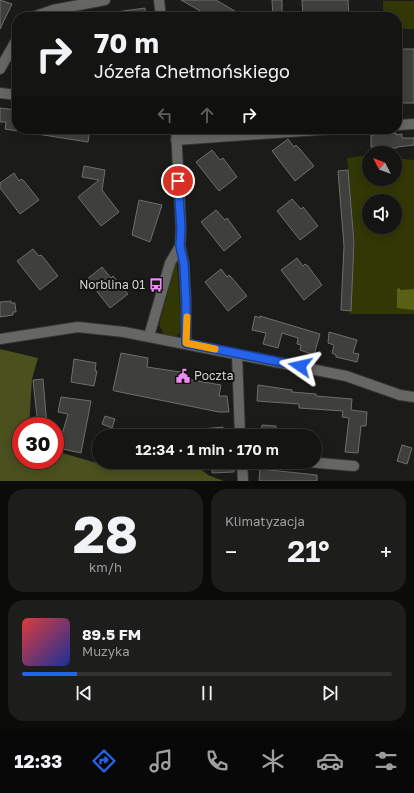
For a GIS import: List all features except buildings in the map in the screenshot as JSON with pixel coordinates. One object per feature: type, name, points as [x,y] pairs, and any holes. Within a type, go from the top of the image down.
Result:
[{"type":"street","points":[[47,12],[105,0]]},
{"type":"street","points":[[159,0],[160,12]]},
{"type":"street","points":[[0,69],[12,48]]},
{"type":"street","points":[[0,93],[12,94]]},
{"type":"street","points":[[402,125],[414,124]]},
{"type":"street","points":[[176,134],[181,229],[180,246],[184,264],[186,343]]},
{"type":"street","points":[[176,140],[261,134]]},
{"type":"street","points":[[149,336],[170,263],[180,246]]},
{"type":"street","points":[[0,339],[78,327],[149,336],[346,376],[400,395],[414,397]]},
{"type":"street","points":[[237,354],[236,367],[240,429]]},
{"type":"street","points":[[322,463],[354,466]]},
{"type":"street","points":[[243,469],[244,481]]},
{"type":"shaded area","points":[[383,1],[414,1],[414,29],[402,29],[402,12],[383,12]]},
{"type":"shaded area","points":[[362,156],[362,186],[402,186],[402,159],[414,160],[414,314],[350,314],[355,243],[347,158]]},
{"type":"shaded area","points":[[175,264],[177,264],[181,323],[181,331],[176,337],[164,334],[159,325]]},
{"type":"shaded area","points":[[400,288],[400,290],[414,289],[414,310],[397,308],[397,289]]},
{"type":"shaded area","points":[[0,349],[38,358],[32,379],[30,417],[12,417],[12,469],[64,469],[64,454],[92,462],[92,469],[201,469],[208,475],[224,481],[0,481]]},
{"type":"slow traffic","points":[[187,317],[186,343],[215,349]]},
{"type":"place","name":"Norblina 01","points":[[156,285]]},
{"type":"place","name":"Poczta","points":[[183,376]]},
{"type":"route","points":[[178,181],[181,229],[180,246],[184,264],[186,303],[186,343],[300,366]]}]
